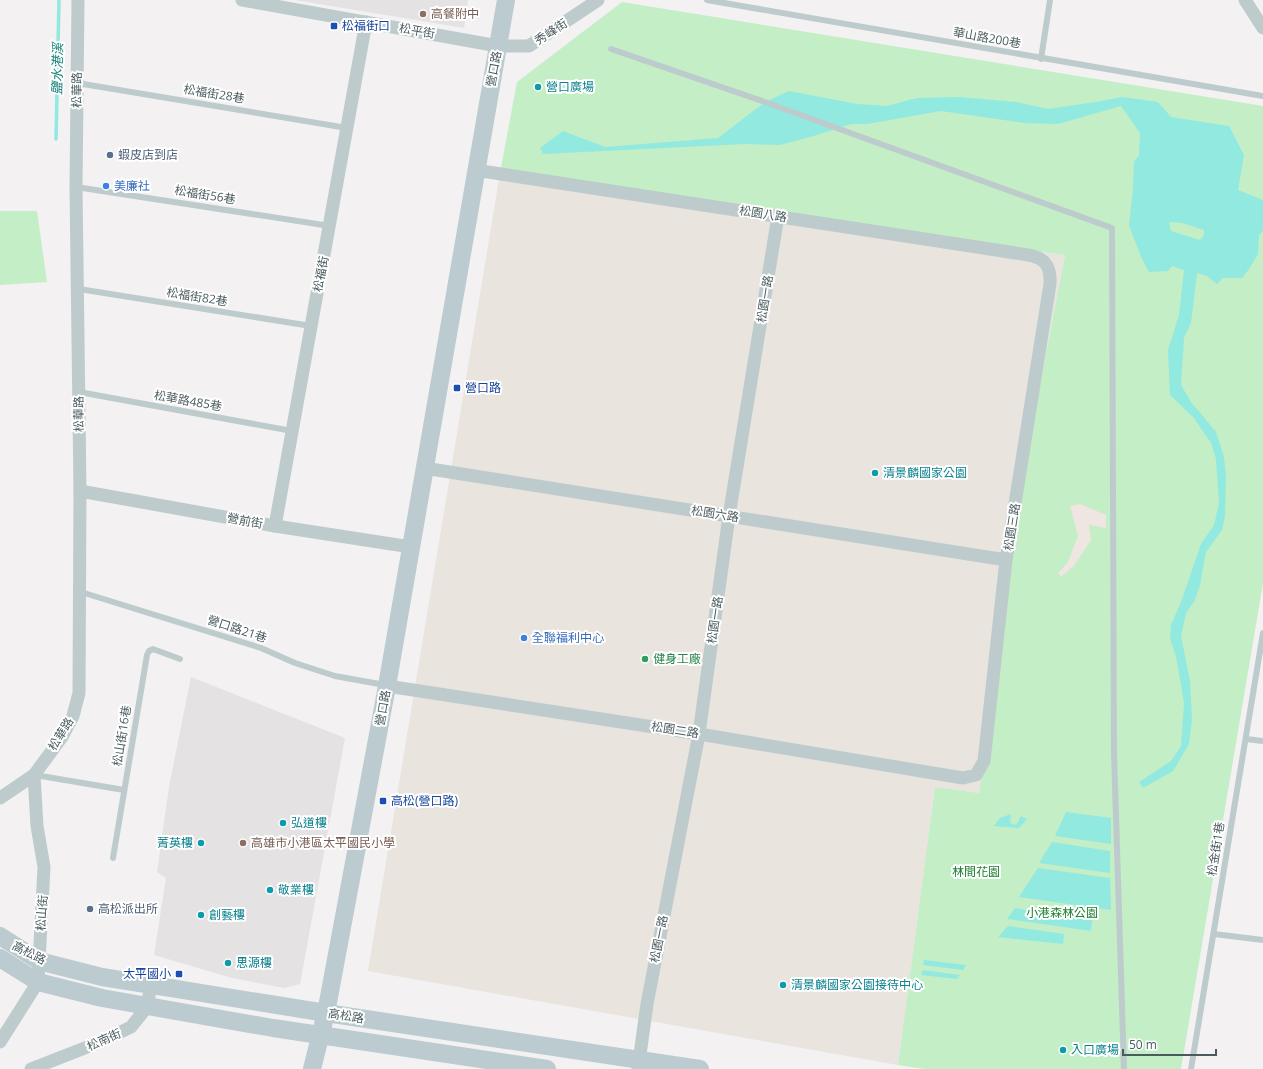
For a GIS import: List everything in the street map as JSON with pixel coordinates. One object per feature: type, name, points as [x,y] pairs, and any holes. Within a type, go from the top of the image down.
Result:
[{"type":"street","name":"松華路","points":[[0,798],[34,774],[62,737],[73,716],[79,693],[79,289],[76,187],[78,0]]},
{"type":"street","name":"松平街","points":[[242,0],[498,46]]},
{"type":"street","name":"營口路","points":[[312,1069],[322,1035],[387,686],[475,170],[506,0]]},
{"type":"street","name":"秀峰街","points":[[498,46],[529,46],[598,0]]},
{"type":"street","points":[[1245,0],[1263,28]]},
{"type":"street","name":"松福街","points":[[275,526],[366,22]]},
{"type":"street","name":"松園八路","points":[[475,170],[1009,252],[1043,259],[1048,265]]},
{"type":"street","name":"松園一路","points":[[639,1065],[647,1004],[699,734],[729,516],[778,216]]},
{"type":"street","name":"松園三路","points":[[963,778],[976,775],[984,761],[1006,560],[1050,284],[1048,265]]},
{"type":"street","name":"松園六路","points":[[424,468],[1006,560]]},
{"type":"street","name":"營前街","points":[[80,491],[275,526],[411,547]]},
{"type":"street","name":"松園二路","points":[[387,686],[699,734],[963,778]]},
{"type":"street","name":"松山街","points":[[0,1042],[38,982],[44,867],[37,826],[34,774]]},
{"type":"street","name":"高松路","points":[[0,936],[39,961],[102,977],[639,1065],[700,1069]]},
{"type":"street","name":"高松路","points":[[0,958],[38,982],[102,998],[147,1007],[322,1035],[548,1069]]},
{"type":"street","points":[[147,1007],[150,985]]},
{"type":"street","name":"松南街","points":[[31,1069],[100,1042],[131,1027],[147,1007]]},
{"type":"lane","name":"華山路200巷","points":[[707,0],[1041,59],[1263,96]]},
{"type":"lane","points":[[1041,59],[1050,0]]},
{"type":"lane","points":[[611,49],[765,102],[1112,228],[1114,753],[1124,1069]]},
{"type":"lane","name":"松福街28巷","points":[[77,83],[347,128]]},
{"type":"lane","name":"松福街56巷","points":[[76,187],[330,226]]},
{"type":"lane","name":"松福街82巷","points":[[79,289],[311,326]]},
{"type":"lane","name":"松華路485巷","points":[[79,392],[292,431]]},
{"type":"lane","name":"營口路21巷","points":[[80,592],[261,648],[295,663],[335,676],[387,686]]},
{"type":"lane","name":"松金街1巷","points":[[1191,1069],[1263,633]]},
{"type":"lane","name":"松山街16巷","points":[[113,858],[146,655],[148,651],[153,649],[180,659]]},
{"type":"lane","points":[[1246,739],[1263,741]]},
{"type":"lane","points":[[34,774],[124,790]]},
{"type":"lane","points":[[1214,934],[1263,940]]},
{"type":"shaded area","name":"高餐附中","points":[[295,0],[468,0],[464,28]]},
{"type":"shaded area","points":[[500,173],[1065,255],[1006,560],[984,761],[979,793],[935,788],[898,1065],[368,971]]},
{"type":"shaded area","name":"高雄市小港區太平國民小學","points":[[191,677],[345,738],[300,984],[284,988],[232,978],[154,955],[166,878],[157,872],[169,787]]},
{"type":"green space","name":"小港森林公園","points":[[622,2],[1263,106],[1263,583],[1181,1069],[925,1069],[898,1065],[935,787],[979,793],[984,761],[1006,560],[1065,255],[500,173],[517,82]]},
{"type":"green space","points":[[0,211],[37,211],[47,282],[0,285]]},
{"type":"sand","points":[[1080,504],[1106,515],[1106,528],[1089,525],[1091,540],[1074,566],[1061,577],[1058,573],[1068,562],[1078,536],[1070,506]]},
{"type":"water","points":[[789,91],[857,104],[887,106],[917,98],[959,97],[1016,102],[1048,109],[1122,97],[1158,102],[1171,117],[1229,126],[1244,155],[1238,190],[1263,200],[1263,231],[1259,235],[1258,254],[1242,278],[1223,278],[1217,284],[1207,276],[1197,273],[1191,323],[1184,338],[1181,385],[1191,402],[1216,432],[1224,457],[1226,475],[1225,516],[1222,530],[1206,552],[1200,585],[1195,600],[1186,613],[1181,636],[1190,681],[1192,719],[1189,744],[1173,771],[1143,788],[1139,782],[1171,761],[1181,746],[1184,703],[1176,656],[1170,639],[1171,625],[1181,602],[1201,544],[1214,525],[1219,503],[1216,459],[1211,443],[1194,418],[1170,395],[1168,350],[1179,315],[1184,270],[1172,266],[1168,271],[1149,272],[1142,259],[1129,226],[1134,162],[1139,155],[1140,133],[1121,106],[1058,124],[1025,123],[941,111],[867,124],[851,124],[780,145],[744,144],[543,154],[540,148],[563,131],[605,147],[718,138],[765,102]],"holes":[[[1169,222],[1182,223],[1204,230],[1204,235],[1200,240],[1171,231]]]},
{"type":"water","points":[[1066,812],[1111,818],[1111,844],[1055,836]]},
{"type":"water","points":[[1011,814],[1010,823],[1016,825],[1021,816],[1027,819],[1019,828],[994,826],[1000,818]]},
{"type":"water","points":[[1052,842],[1110,851],[1110,873],[1039,863]]},
{"type":"water","points":[[1038,868],[1110,878],[1111,910],[1019,897]]},
{"type":"water","points":[[1015,908],[1092,920],[1091,931],[1007,919]]},
{"type":"water","points":[[1008,926],[1064,934],[1063,944],[998,937]]},
{"type":"water","points":[[924,960],[966,965],[963,970],[923,965]]},
{"type":"water","points":[[923,970],[960,975],[957,979],[921,975]]},
{"type":"waterway","name":"鹽水港溪","points":[[56,139],[59,0]]},
{"type":"place","name":"高餐附中","points":[[423,14]]},
{"type":"place","name":"松福街口","points":[[334,26]]},
{"type":"place","name":"營口廣場","points":[[538,87]]},
{"type":"place","name":"蝦皮店到店","points":[[110,155]]},
{"type":"place","name":"美廉社","points":[[106,186]]},
{"type":"place","name":"營口路","points":[[457,388]]},
{"type":"place","name":"清景麟國家公園","points":[[875,473]]},
{"type":"place","name":"全聯福利中心","points":[[524,638]]},
{"type":"place","name":"健身工廠","points":[[645,659]]},
{"type":"place","name":"高松(營口路)","points":[[383,801]]},
{"type":"place","name":"弘道樓","points":[[283,823]]},
{"type":"place","name":"菁英樓","points":[[201,843]]},
{"type":"place","name":"高雄市小港區太平國民小學","points":[[243,843]]},
{"type":"place","name":"敬業樓","points":[[270,890]]},
{"type":"place","name":"高松派出所","points":[[90,909]]},
{"type":"place","name":"創藝樓","points":[[201,915]]},
{"type":"place","name":"思源樓","points":[[228,963]]},
{"type":"place","name":"太平國小","points":[[179,974]]},
{"type":"place","name":"清景麟國家公園接待中心","points":[[783,985]]},
{"type":"place","name":"入口廣場","points":[[1063,1050]]},
{"type":"park label","name":"林間花園","points":[[976,872]]}]
